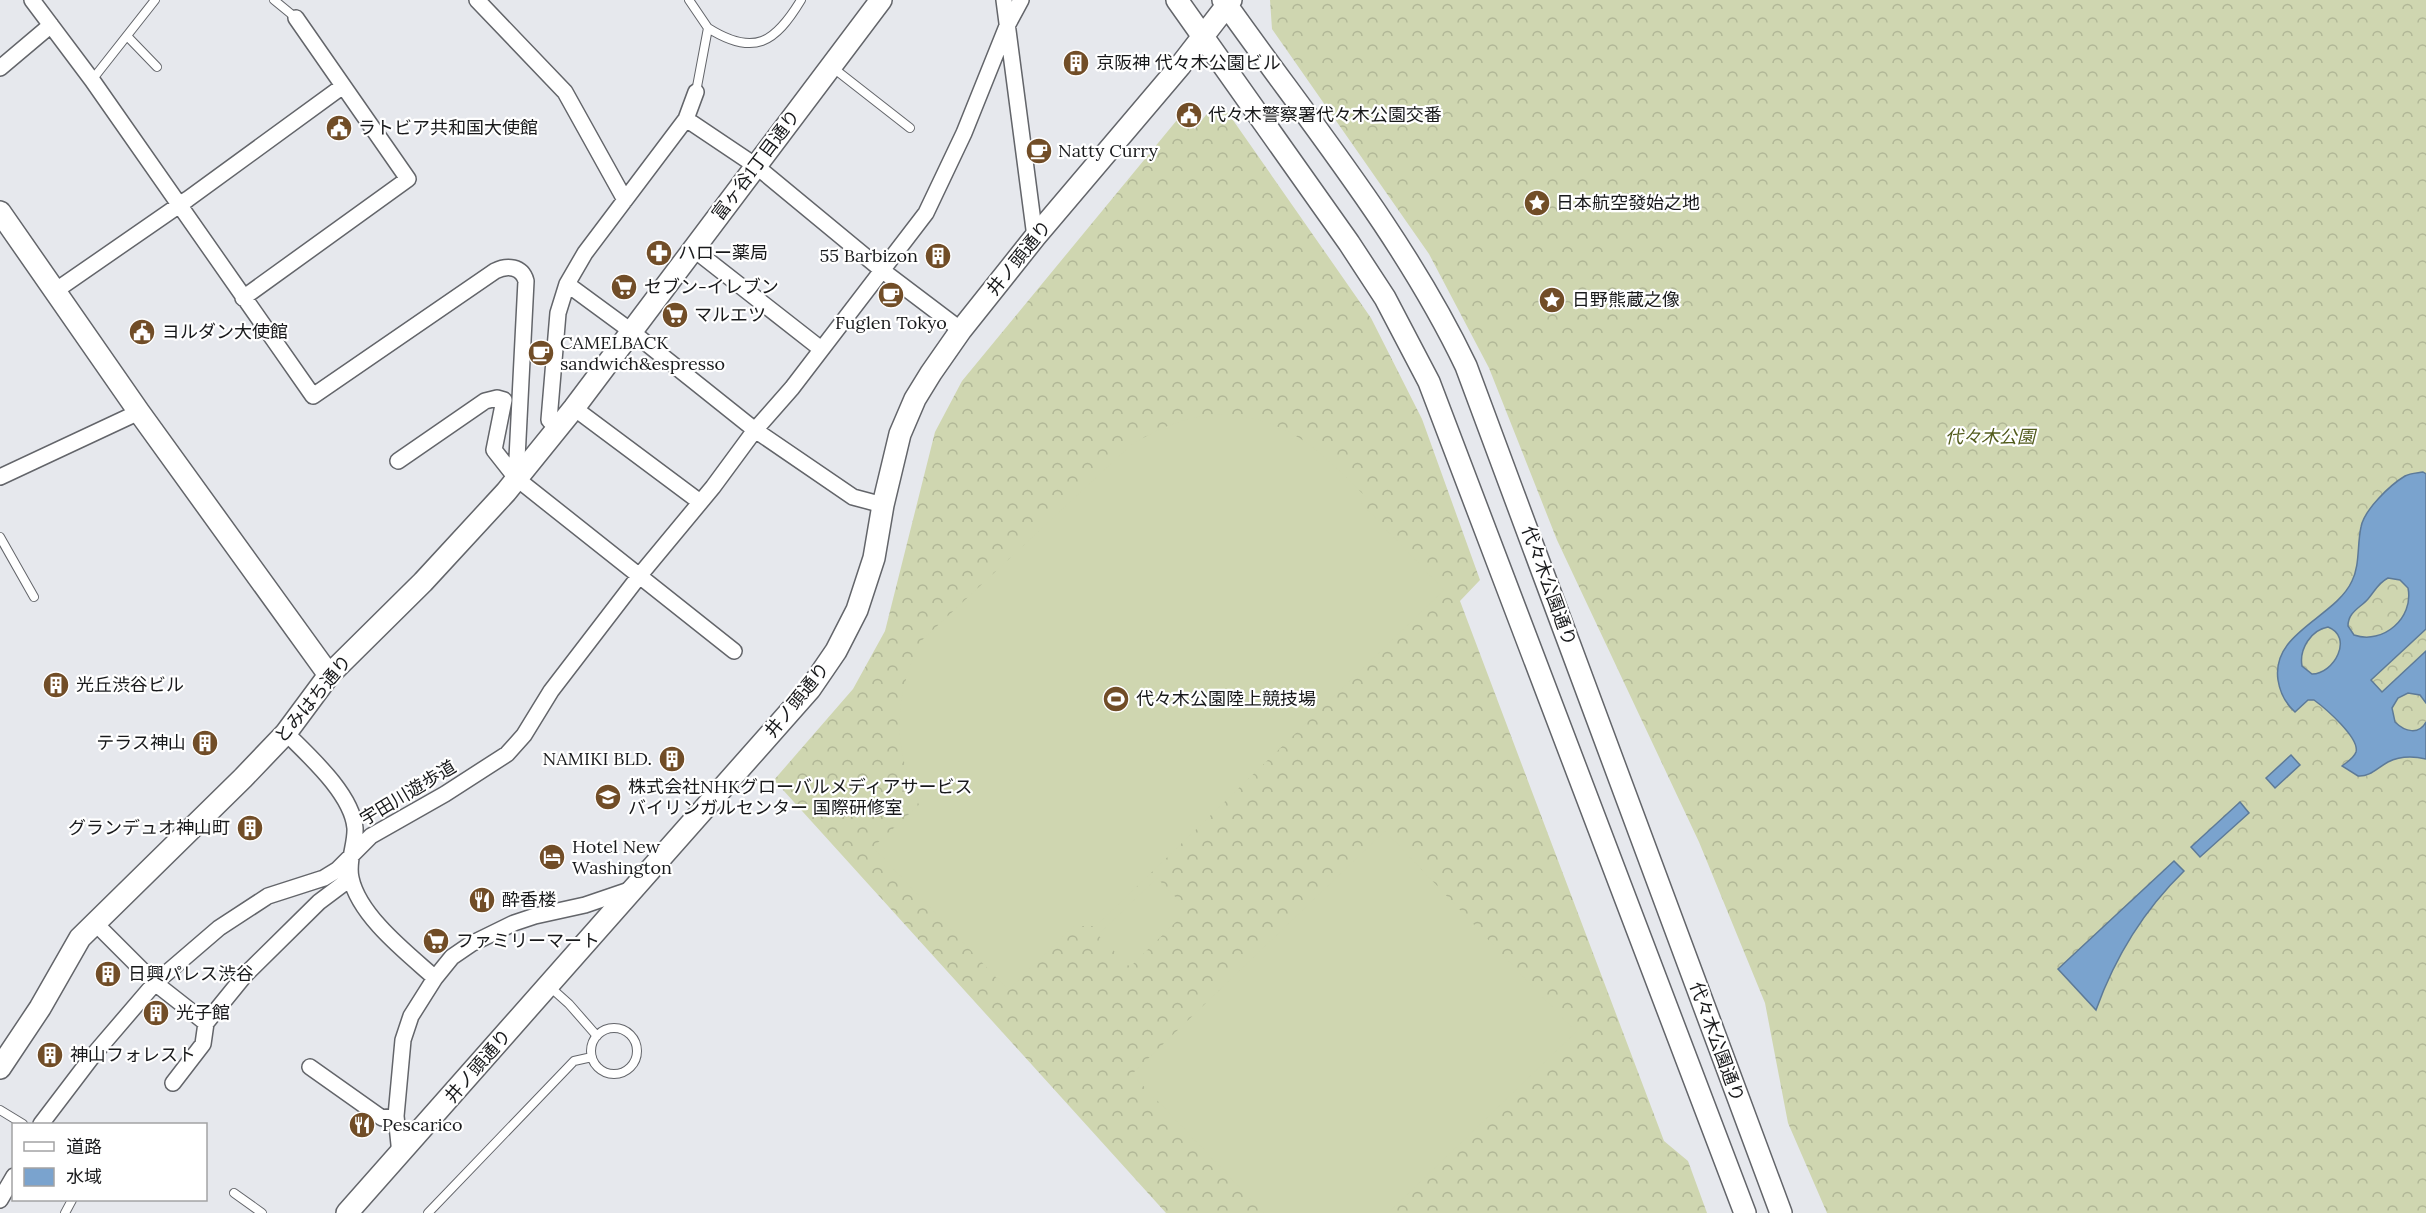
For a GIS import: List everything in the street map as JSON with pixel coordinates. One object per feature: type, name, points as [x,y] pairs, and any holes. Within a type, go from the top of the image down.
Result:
[{"type":"street","points":[[32,0],[92,80],[313,396],[495,272],[504,267],[512,267],[522,272],[526,281],[516,478]]},
{"type":"street","points":[[477,0],[565,92],[625,200]]},
{"type":"street","name":"富ヶ谷1丁目通り","points":[[631,331],[881,0]]},
{"type":"street","points":[[1004,0],[1035,237]]},
{"type":"street","name":"宇田川遊歩道","points":[[42,1123],[95,1053],[155,983],[240,913],[268,896],[324,878],[336,870],[371,836],[445,794],[507,754],[524,735],[551,691],[640,575],[755,430],[792,388],[926,213],[964,133],[1007,26],[1021,0]]},
{"type":"street","points":[[1177,0],[1203,37]]},
{"type":"street","name":"井ノ頭通り","points":[[347,1213],[810,689],[836,651],[857,610],[871,568],[900,434],[926,382],[961,330],[1035,237],[1203,37],[1227,2]]},
{"type":"street","name":"代々木公園通り","points":[[1227,2],[1405,256],[1449,331],[1466,366],[1781,1213]]},
{"type":"street","points":[[243,298],[408,179],[296,18]]},
{"type":"street","points":[[0,68],[51,25]]},
{"type":"street","name":"代々木公園通り","points":[[1203,37],[1367,270],[1385,298],[1429,382],[1745,1213]]},
{"type":"street","points":[[55,291],[179,205],[343,86]]},
{"type":"street","points":[[557,427],[549,420],[558,313],[567,284],[585,253],[686,119],[696,92]]},
{"type":"street","points":[[686,119],[756,166],[883,271],[961,330]]},
{"type":"street","points":[[0,213],[139,412],[329,675]]},
{"type":"street","points":[[692,248],[821,349]]},
{"type":"street","points":[[567,284],[631,331],[755,430],[853,496],[883,505]]},
{"type":"street","name":"とみはち通り","points":[[0,1068],[40,1008],[80,938],[286,733],[329,675],[423,582],[516,478],[574,408],[631,331]]},
{"type":"street","points":[[398,461],[485,401],[497,398],[504,400],[494,450],[516,478],[734,651]]},
{"type":"street","points":[[574,408],[700,502]]},
{"type":"street","points":[[0,477],[139,412]]},
{"type":"street","points":[[286,733],[343,796],[353,817],[355,830],[351,855],[351,878],[360,900],[382,929],[435,978]]},
{"type":"street","points":[[173,1083],[203,1044],[206,1023],[245,975],[319,902],[351,878]]},
{"type":"street","points":[[399,1154],[396,1116],[403,1040],[411,1016],[435,978],[452,957],[471,944],[514,923],[585,905],[635,888]]},
{"type":"street","points":[[95,923],[155,983],[206,1023]]},
{"type":"street","points":[[310,1067],[382,1118],[396,1116]]},
{"type":"street","points":[[0,1200],[12,1179]]},
{"type":"lane","points":[[92,80],[155,0]]},
{"type":"lane","points":[[274,0],[296,18]]},
{"type":"lane","points":[[689,0],[708,28],[722,37],[749,44],[765,42],[780,29],[801,0]]},
{"type":"lane","points":[[696,92],[708,28]]},
{"type":"lane","points":[[127,36],[157,67]]},
{"type":"lane","points":[[831,66],[910,128]]},
{"type":"lane","points":[[0,537],[34,597]]},
{"type":"lane","points":[[549,986],[569,1004],[597,1036]]},
{"type":"lane","points":[[610,1029],[625,1031],[635,1042],[636,1057],[628,1069],[614,1074],[600,1069],[592,1057],[593,1042],[597,1036],[610,1029]]},
{"type":"lane","points":[[428,1213],[574,1061],[592,1057]]},
{"type":"lane","points":[[0,1110],[20,1123]]},
{"type":"lane","points":[[234,1193],[262,1213]]},
{"type":"green space","name":"代々木公園","points":[[1270,0],[2426,0],[2426,1213],[1827,1213],[1788,1123],[1765,1003],[1699,842],[1557,540],[1489,368],[1429,254],[1272,29]]},
{"type":"green space","points":[[1213,106],[1228,113],[1371,318],[1422,419],[1480,580],[1460,601],[1664,1141],[1688,1161],[1707,1213],[1166,1213],[774,780],[853,689],[885,631],[935,432],[962,381],[1177,120],[1195,129]]},
{"type":"green space","name":"代々木公園陸上競技場","points":[[1216,414],[1263,421],[1300,439],[1317,451],[1366,497],[1361,503],[1444,590],[1096,926],[1074,926],[1008,990],[873,847],[919,805],[910,784],[901,743],[901,704],[911,663],[920,642],[1130,446],[1172,424]]},
{"type":"green space","points":[[1385,831],[1576,1032],[1388,1213],[1264,1213],[1132,1074]]},
{"type":"green space","points":[[1157,878],[1188,910],[1130,967],[1098,935]]},
{"type":"water","points":[[2423,472],[2426,474],[2426,629],[2371,680],[2382,692],[2426,651],[2426,703],[2420,695],[2408,693],[2398,698],[2392,708],[2395,722],[2407,730],[2420,729],[2426,722],[2426,759],[2411,757],[2397,759],[2370,774],[2358,776],[2342,766],[2356,752],[2353,739],[2333,716],[2314,700],[2308,700],[2295,712],[2291,709],[2280,689],[2278,663],[2284,649],[2294,637],[2344,594],[2352,581],[2356,568],[2361,527],[2372,506],[2405,476]],"holes":[[[2388,578],[2400,580],[2408,588],[2409,599],[2401,619],[2394,626],[2376,636],[2354,635],[2348,626],[2350,617]],[[2328,627],[2336,632],[2340,639],[2338,654],[2327,668],[2312,674],[2302,666],[2304,647],[2316,632]]]},
{"type":"water","points":[[2291,755],[2300,765],[2275,788],[2266,778]]},
{"type":"water","points":[[2240,802],[2249,813],[2200,857],[2191,847]]},
{"type":"water","points":[[2174,861],[2184,871],[2156,902],[2132,935],[2112,971],[2096,1010],[2058,969]]},
{"type":"place","name":"京阪神 代々木公園ビル","points":[[1076,63]]},
{"type":"place","name":"代々木警察署代々木公園交番","points":[[1189,115]]},
{"type":"place","name":"ラトビア共和国大使館","points":[[339,128]]},
{"type":"place","name":"Natty Curry","points":[[1039,151]]},
{"type":"place","name":"日本航空發始之地","points":[[1537,203]]},
{"type":"place","name":"ハロー薬局","points":[[659,253]]},
{"type":"place","name":"55 Barbizon","points":[[938,256]]},
{"type":"place","name":"セブン-イレブン","points":[[624,287]]},
{"type":"place","name":"Fuglen Tokyo","points":[[891,295]]},
{"type":"place","name":"日野熊蔵之像","points":[[1552,300]]},
{"type":"place","name":"マルエツ","points":[[675,315]]},
{"type":"place","name":"ヨルダン大使館","points":[[142,332]]},
{"type":"place","name":"CAMELBACK sandwich&espresso","points":[[541,353]]},
{"type":"place","name":"光丘渋谷ビル","points":[[56,685]]},
{"type":"place","name":"代々木公園陸上競技場","points":[[1116,699]]},
{"type":"place","name":"テラス神山","points":[[205,743]]},
{"type":"place","name":"NAMIKI BLD.","points":[[672,759]]},
{"type":"place","name":"株式会社NHKグローバルメディアサービス バイリンガルセンター 国際研修室","points":[[608,797]]},
{"type":"place","name":"グランデュオ神山町","points":[[250,828]]},
{"type":"place","name":"Hotel New Washington","points":[[552,857]]},
{"type":"place","name":"酔香楼","points":[[482,900]]},
{"type":"place","name":"ファミリーマート","points":[[436,941]]},
{"type":"place","name":"日興パレス渋谷","points":[[108,974]]},
{"type":"place","name":"光子館","points":[[156,1013]]},
{"type":"place","name":"神山フォレスト","points":[[50,1055]]},
{"type":"place","name":"Pescarico","points":[[362,1125]]}]
